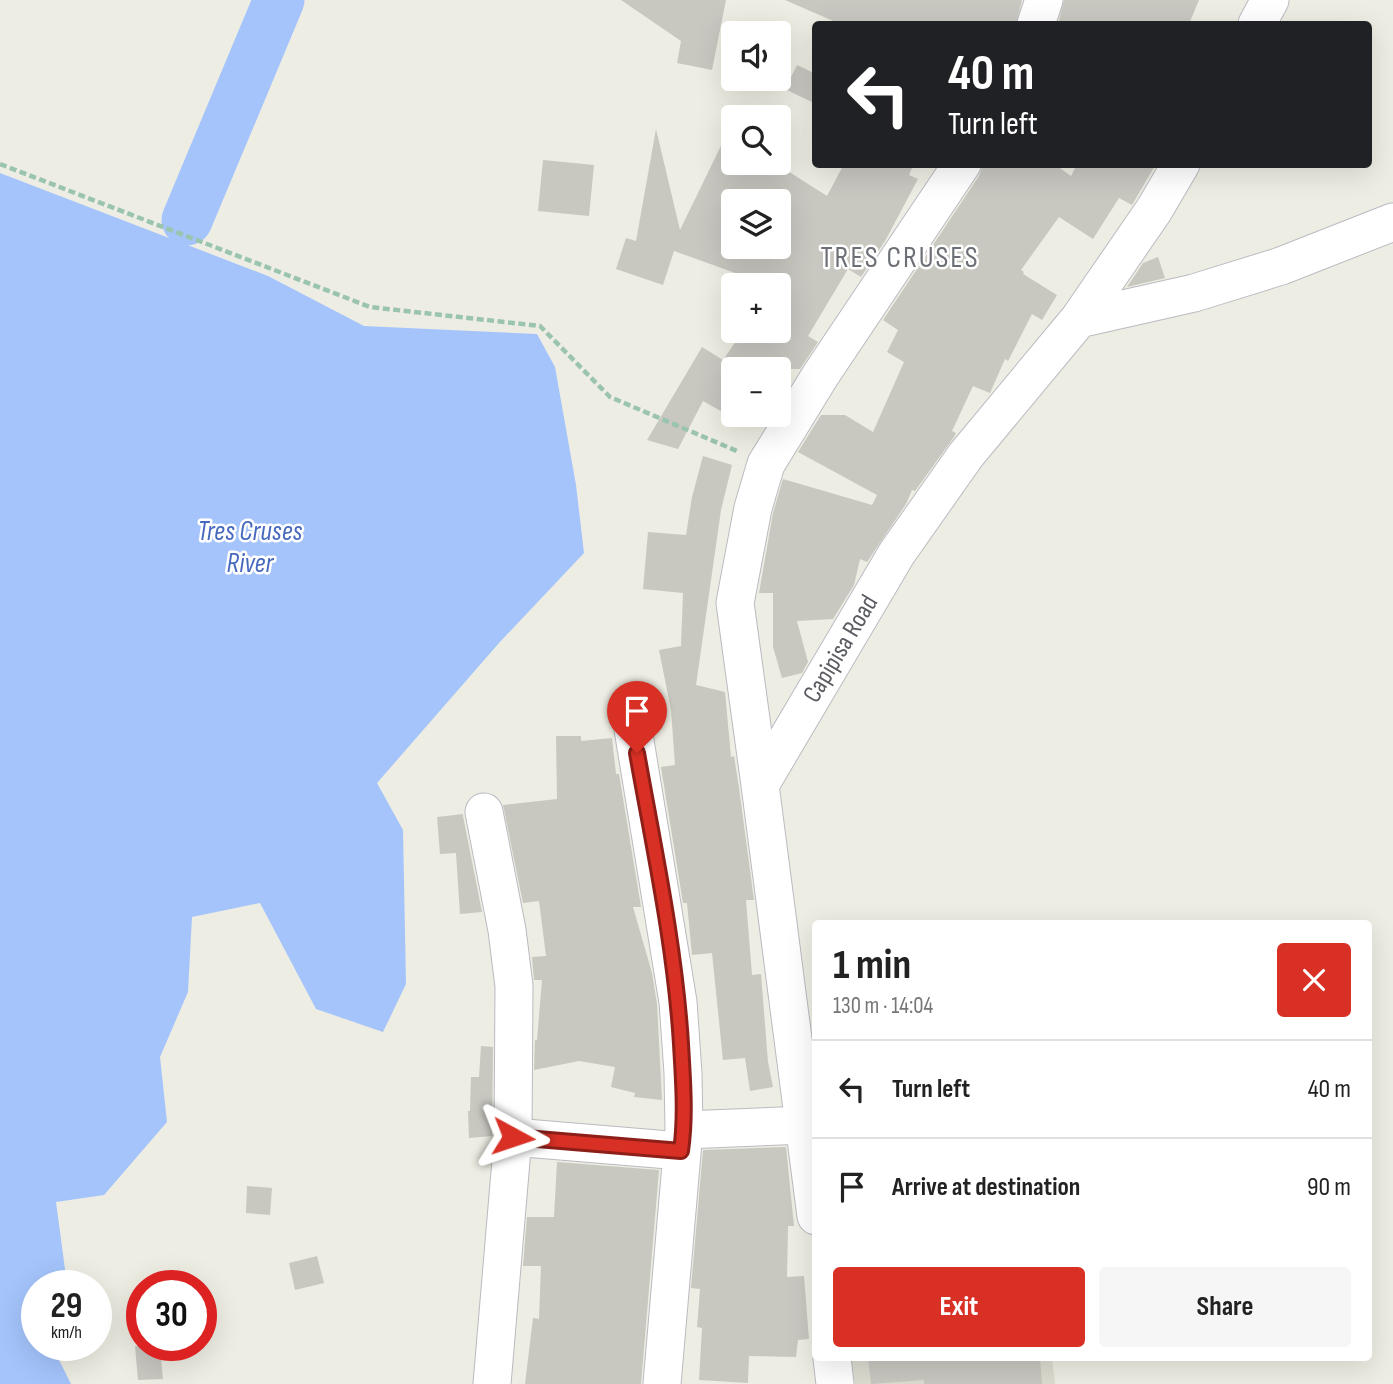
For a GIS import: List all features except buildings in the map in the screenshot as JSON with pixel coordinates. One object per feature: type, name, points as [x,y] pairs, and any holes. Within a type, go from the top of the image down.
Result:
[{"type":"street","points":[[1038,21],[1044,0]]},
{"type":"street","points":[[1259,21],[1270,0]]},
{"type":"street","points":[[812,1183],[735,603],[752,508],[766,464],[820,376],[959,168]]},
{"type":"street","name":"Capipisa Road","points":[[760,785],[897,553],[966,455],[1079,319],[1154,210],[1179,168]]},
{"type":"street","points":[[1079,319],[1168,300],[1281,266],[1393,222]]},
{"type":"street","points":[[633,729],[678,1002],[682,1141],[662,1384]]},
{"type":"street","points":[[484,812],[507,930],[514,986],[513,1137],[492,1384]]},
{"type":"street","points":[[513,1137],[682,1141],[805,1125]]},
{"type":"street","points":[[832,1361],[835,1384]]},
{"type":"path","points":[[0,164],[370,307],[540,326],[610,397],[766,464]]},
{"type":"shaded area","points":[[851,1361],[1052,1361],[1055,1384],[855,1384]]},
{"type":"water","name":"Tres Cruses River","points":[[0,173],[268,276],[364,326],[537,334],[555,367],[576,485],[584,553],[499,643],[377,783],[403,830],[406,984],[383,1032],[316,1009],[260,903],[192,917],[188,992],[160,1057],[167,1122],[104,1195],[56,1202],[65,1270],[21,1270],[21,1361],[60,1361],[71,1384],[0,1384]]},
{"type":"waterway","name":"Tres Cruses River","points":[[187,220],[279,0]]},
{"type":"district","name":"TRES CRUSES","points":[[900,258]]},
{"type":"route","points":[[513,1137],[681,1151],[684,1130],[683,1073],[678,1002],[637,753]]}]
